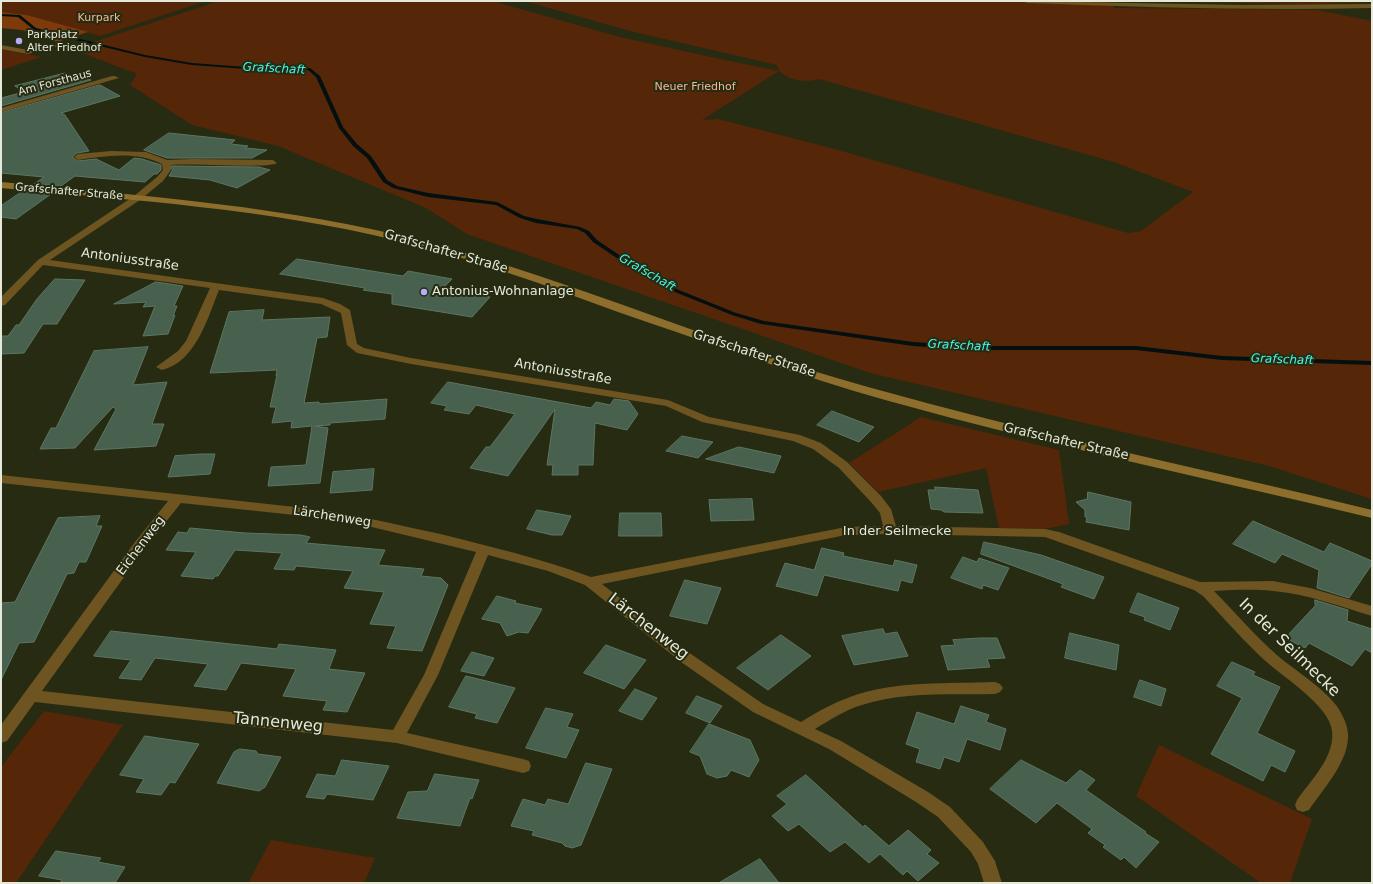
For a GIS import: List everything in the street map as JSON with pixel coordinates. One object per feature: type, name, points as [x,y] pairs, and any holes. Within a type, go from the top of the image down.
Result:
[{"type":"street","points":[[1027,1],[1215,6],[1372,6]]},
{"type":"street","points":[[1,47],[28,52],[54,46]]},
{"type":"street","name":"Am Forsthaus","points":[[1,110],[115,78]]},
{"type":"street","points":[[78,157],[127,154],[149,156],[166,163],[188,160],[236,164],[273,163]]},
{"type":"street","name":"Grafschafter Straße","points":[[137,198],[164,174],[167,170],[166,163]]},
{"type":"street","name":"Grafschafter Straße","points":[[1,185],[264,212],[357,228],[481,260],[767,360],[860,388],[1008,428],[1372,514]]},
{"type":"street","points":[[1,303],[41,262],[137,198]]},
{"type":"street","name":"Antoniusstraße","points":[[41,262],[322,301],[336,306],[346,312],[352,345],[361,350],[412,361],[668,403],[695,417],[807,441],[832,456],[858,478],[886,512],[891,530]]},
{"type":"street","points":[[162,367],[182,354],[188,348],[216,286]]},
{"type":"street","name":"Eichenweg","points":[[1,478],[177,499]]},
{"type":"street","name":"Eichenweg","points":[[1,737],[140,545],[177,499]]},
{"type":"street","name":"Lärchenweg","points":[[177,499],[323,514],[369,522],[484,549],[553,568],[590,582],[686,658],[742,698],[763,711],[835,745],[922,797],[944,812],[977,847],[986,861],[992,883]]},
{"type":"street","name":"In der Seilmecke","points":[[590,582],[829,533],[891,530],[1046,533],[1069,540],[1199,587],[1214,598],[1272,659],[1322,700],[1336,720],[1340,730],[1339,740],[1332,761],[1322,778],[1302,805]]},
{"type":"street","points":[[397,737],[431,675],[484,549]]},
{"type":"street","name":"In der Seilmecke","points":[[1199,587],[1256,585],[1274,586],[1372,610]]},
{"type":"street","points":[[802,729],[836,709],[864,698],[891,693],[995,688]]},
{"type":"street","name":"Tannenweg","points":[[31,696],[397,737],[522,766]]},
{"type":"green space","name":"Kurpark","points":[[1,1],[206,1],[100,36],[27,15],[1,12]]},
{"type":"green space","name":"Neuer Friedhof","points":[[219,1],[492,1],[620,37],[779,71],[777,65],[630,31],[524,1],[1107,1],[1115,8],[1317,10],[1372,21],[1372,499],[1269,466],[870,373],[467,234],[426,208],[278,146],[192,125],[130,85],[137,74],[72,49]],"holes":[[[779,71],[793,79],[803,81],[819,79],[1114,162],[1193,192],[1141,231],[1128,233],[831,148],[718,119],[702,120]]]},
{"type":"green space","points":[[1107,1],[1372,1],[1316,4]]},
{"type":"green space","points":[[1,49],[42,57],[1,70]]},
{"type":"green space","points":[[921,417],[1059,450],[1069,524],[1045,529],[999,528],[986,468],[878,492],[849,463]]},
{"type":"green space","points":[[44,711],[123,725],[16,883],[1,883],[1,767]]},
{"type":"green space","points":[[1159,745],[1312,819],[1290,883],[1261,883],[1136,796]]},
{"type":"green space","points":[[271,840],[375,858],[364,883],[248,883]]},
{"type":"shaded area","points":[[1,12],[27,15],[88,32],[57,42],[22,30],[1,28]]},
{"type":"building","points":[[66,73],[75,78],[83,76],[91,80],[1,106],[1,98],[24,92],[15,86]]},
{"type":"building","points":[[100,85],[120,96],[61,113],[65,115],[89,151],[77,153],[73,156],[73,158],[78,161],[96,159],[119,170],[134,158],[142,159],[161,165],[161,170],[157,174],[154,174],[145,182],[75,176],[61,186],[34,184],[44,177],[1,173],[1,113]]},
{"type":"building","points":[[169,133],[235,140],[231,144],[248,146],[245,148],[267,150],[252,158],[167,158],[144,150]]},
{"type":"building","points":[[172,166],[259,167],[270,170],[237,188],[210,180],[169,176],[172,171]]},
{"type":"building","points":[[23,191],[51,194],[16,219],[1,217],[1,206]]},
{"type":"building","points":[[297,259],[403,276],[408,271],[452,279],[442,289],[490,297],[472,317],[392,304],[392,294],[280,274]]},
{"type":"building","points":[[55,279],[85,280],[57,324],[43,324],[24,353],[1,354],[1,336],[8,336],[16,325],[19,325],[37,299]]},
{"type":"building","points":[[156,282],[183,286],[174,306],[177,306],[168,334],[143,336],[155,306],[143,307],[146,302],[114,304]]},
{"type":"building","points":[[264,310],[262,320],[330,317],[327,337],[317,338],[304,403],[319,402],[319,404],[387,399],[385,419],[330,423],[330,425],[315,426],[328,428],[320,483],[268,486],[271,467],[306,465],[312,426],[291,428],[292,421],[272,423],[276,407],[270,407],[277,370],[210,373],[229,312]]},
{"type":"building","points":[[148,347],[133,385],[167,382],[152,424],[164,424],[156,446],[94,450],[116,409],[113,407],[75,448],[40,449],[51,428],[56,428],[94,351]]},
{"type":"building","points":[[448,382],[591,408],[596,402],[610,405],[614,399],[629,401],[638,414],[627,430],[595,423],[593,465],[578,465],[578,475],[552,475],[553,465],[547,465],[555,409],[508,476],[470,468],[486,447],[490,447],[515,414],[476,405],[469,414],[444,410],[447,406],[431,403]]},
{"type":"building","points":[[832,411],[874,427],[859,442],[817,425]]},
{"type":"building","points":[[682,436],[713,442],[698,458],[666,451]]},
{"type":"building","points":[[739,447],[781,456],[774,473],[706,459]]},
{"type":"building","points":[[215,454],[210,474],[168,477],[175,456]]},
{"type":"building","points":[[374,469],[372,490],[330,493],[333,472]]},
{"type":"building","points":[[935,487],[978,490],[983,513],[944,512],[941,510],[931,509],[928,490],[935,490]]},
{"type":"building","points":[[1088,492],[1131,502],[1129,530],[1086,522],[1087,517],[1085,517],[1085,510],[1076,502],[1087,499]]},
{"type":"building","points":[[752,499],[754,520],[711,521],[709,500]]},
{"type":"building","points":[[537,510],[571,516],[562,535],[552,535],[527,529]]},
{"type":"building","points":[[620,513],[661,513],[662,536],[619,536]]},
{"type":"building","points":[[100,516],[96,526],[102,526],[86,562],[79,562],[74,573],[67,574],[34,642],[19,643],[1,680],[1,603],[15,602],[58,518]]},
{"type":"building","points":[[1253,521],[1324,552],[1330,543],[1372,561],[1372,564],[1349,598],[1317,588],[1319,570],[1282,554],[1275,563],[1233,544]]},
{"type":"building","points":[[190,528],[245,533],[301,535],[310,537],[306,543],[385,550],[378,565],[424,569],[421,576],[441,578],[448,585],[422,651],[387,648],[396,626],[370,624],[384,592],[344,588],[353,571],[296,566],[294,570],[274,569],[282,553],[235,550],[218,576],[215,576],[213,579],[181,576],[196,552],[166,550],[178,532],[187,533]]},
{"type":"building","points":[[984,542],[1041,555],[1104,577],[1094,599],[1061,587],[1063,584],[981,554]]},
{"type":"building","points":[[822,548],[844,553],[843,556],[893,566],[895,560],[917,565],[912,583],[901,580],[898,591],[824,575],[817,596],[776,586],[785,563],[814,570]]},
{"type":"building","points":[[963,557],[977,562],[979,558],[1009,568],[998,590],[983,585],[982,589],[951,578]]},
{"type":"building","points":[[685,580],[721,588],[707,624],[670,616]]},
{"type":"building","points":[[1138,593],[1179,608],[1170,630],[1144,620],[1145,617],[1130,612]]},
{"type":"building","points":[[497,596],[516,601],[515,603],[542,609],[528,633],[519,632],[507,636],[500,623],[482,619]]},
{"type":"building","points":[[1315,600],[1348,610],[1347,621],[1372,629],[1372,653],[1365,649],[1352,666],[1309,643],[1305,648],[1289,640],[1291,638],[1287,636],[1315,606]]},
{"type":"building","points":[[883,629],[885,634],[897,632],[908,656],[854,665],[842,636]]},
{"type":"building","points":[[111,631],[277,649],[279,644],[336,650],[329,669],[365,673],[347,712],[323,710],[327,701],[283,696],[296,669],[241,663],[226,690],[194,686],[208,664],[155,658],[141,680],[119,678],[131,660],[94,656]]},
{"type":"building","points":[[1070,633],[1119,645],[1116,670],[1065,658]]},
{"type":"building","points":[[781,635],[811,656],[768,690],[737,668]]},
{"type":"building","points":[[997,638],[1005,658],[987,659],[990,667],[948,670],[941,646],[955,645],[953,640]]},
{"type":"building","points":[[606,645],[646,660],[624,689],[584,673]]},
{"type":"building","points":[[472,652],[494,658],[484,676],[461,671]]},
{"type":"building","points":[[1232,662],[1255,672],[1253,675],[1280,687],[1257,733],[1295,751],[1285,772],[1271,765],[1263,781],[1211,754],[1242,698],[1217,686]]},
{"type":"building","points":[[466,676],[515,688],[497,723],[475,718],[477,714],[449,707]]},
{"type":"building","points":[[1140,680],[1166,689],[1161,706],[1134,697]]},
{"type":"building","points":[[635,689],[657,698],[642,720],[619,711]]},
{"type":"building","points":[[697,696],[722,706],[710,723],[686,713]]},
{"type":"building","points":[[961,706],[989,715],[986,722],[1006,729],[1000,750],[967,739],[959,762],[944,757],[940,769],[916,762],[920,749],[906,744],[917,712],[954,724]]},
{"type":"building","points":[[546,708],[573,714],[567,727],[579,730],[566,758],[526,748]]},
{"type":"building","points":[[709,724],[750,740],[759,760],[749,777],[731,770],[727,776],[717,778],[707,774],[700,756],[690,752]]},
{"type":"building","points":[[145,736],[199,744],[175,783],[170,782],[161,795],[136,792],[144,779],[120,775]]},
{"type":"building","points":[[240,749],[256,751],[258,754],[281,757],[265,787],[259,791],[217,783],[234,752]]},
{"type":"building","points":[[342,760],[389,766],[373,800],[327,794],[324,799],[306,797],[317,774],[335,776]]},
{"type":"building","points":[[1021,760],[1066,783],[1080,770],[1095,780],[1086,790],[1159,842],[1136,868],[1124,857],[1121,860],[1103,847],[1105,845],[1088,833],[1092,829],[1057,803],[1036,823],[990,789]]},
{"type":"building","points":[[586,763],[612,769],[581,845],[572,848],[565,846],[562,843],[532,835],[534,831],[511,826],[523,799],[545,805],[548,799],[568,804]]},
{"type":"building","points":[[435,774],[479,780],[472,799],[470,798],[460,826],[397,818],[408,792],[427,791]]},
{"type":"building","points":[[806,775],[863,827],[865,825],[889,846],[908,830],[931,850],[927,854],[939,863],[918,881],[907,871],[903,875],[880,854],[869,863],[845,842],[830,852],[799,824],[788,831],[772,816],[787,804],[777,796]]},
{"type":"building","points":[[56,851],[101,858],[98,862],[125,867],[115,883],[60,883],[62,880],[39,876]]},
{"type":"building","points":[[760,859],[779,883],[719,883]]},
{"type":"waterway","name":"Grafschaft","points":[[1,15],[19,16],[35,29],[145,56],[192,64],[287,71],[309,69],[318,76],[341,127],[355,145],[369,157],[385,181],[395,187],[428,195],[497,204],[522,217],[536,221],[578,228],[587,232],[595,241],[638,270],[672,289],[734,314],[763,323],[913,344],[974,348],[1136,348],[1222,358],[1372,363]]},
{"type":"place","name":"Parkplatz Alter Friedhof","points":[[19,41]]},
{"type":"place","name":"Antonius-Wohnanlage","points":[[424,292]]}]
